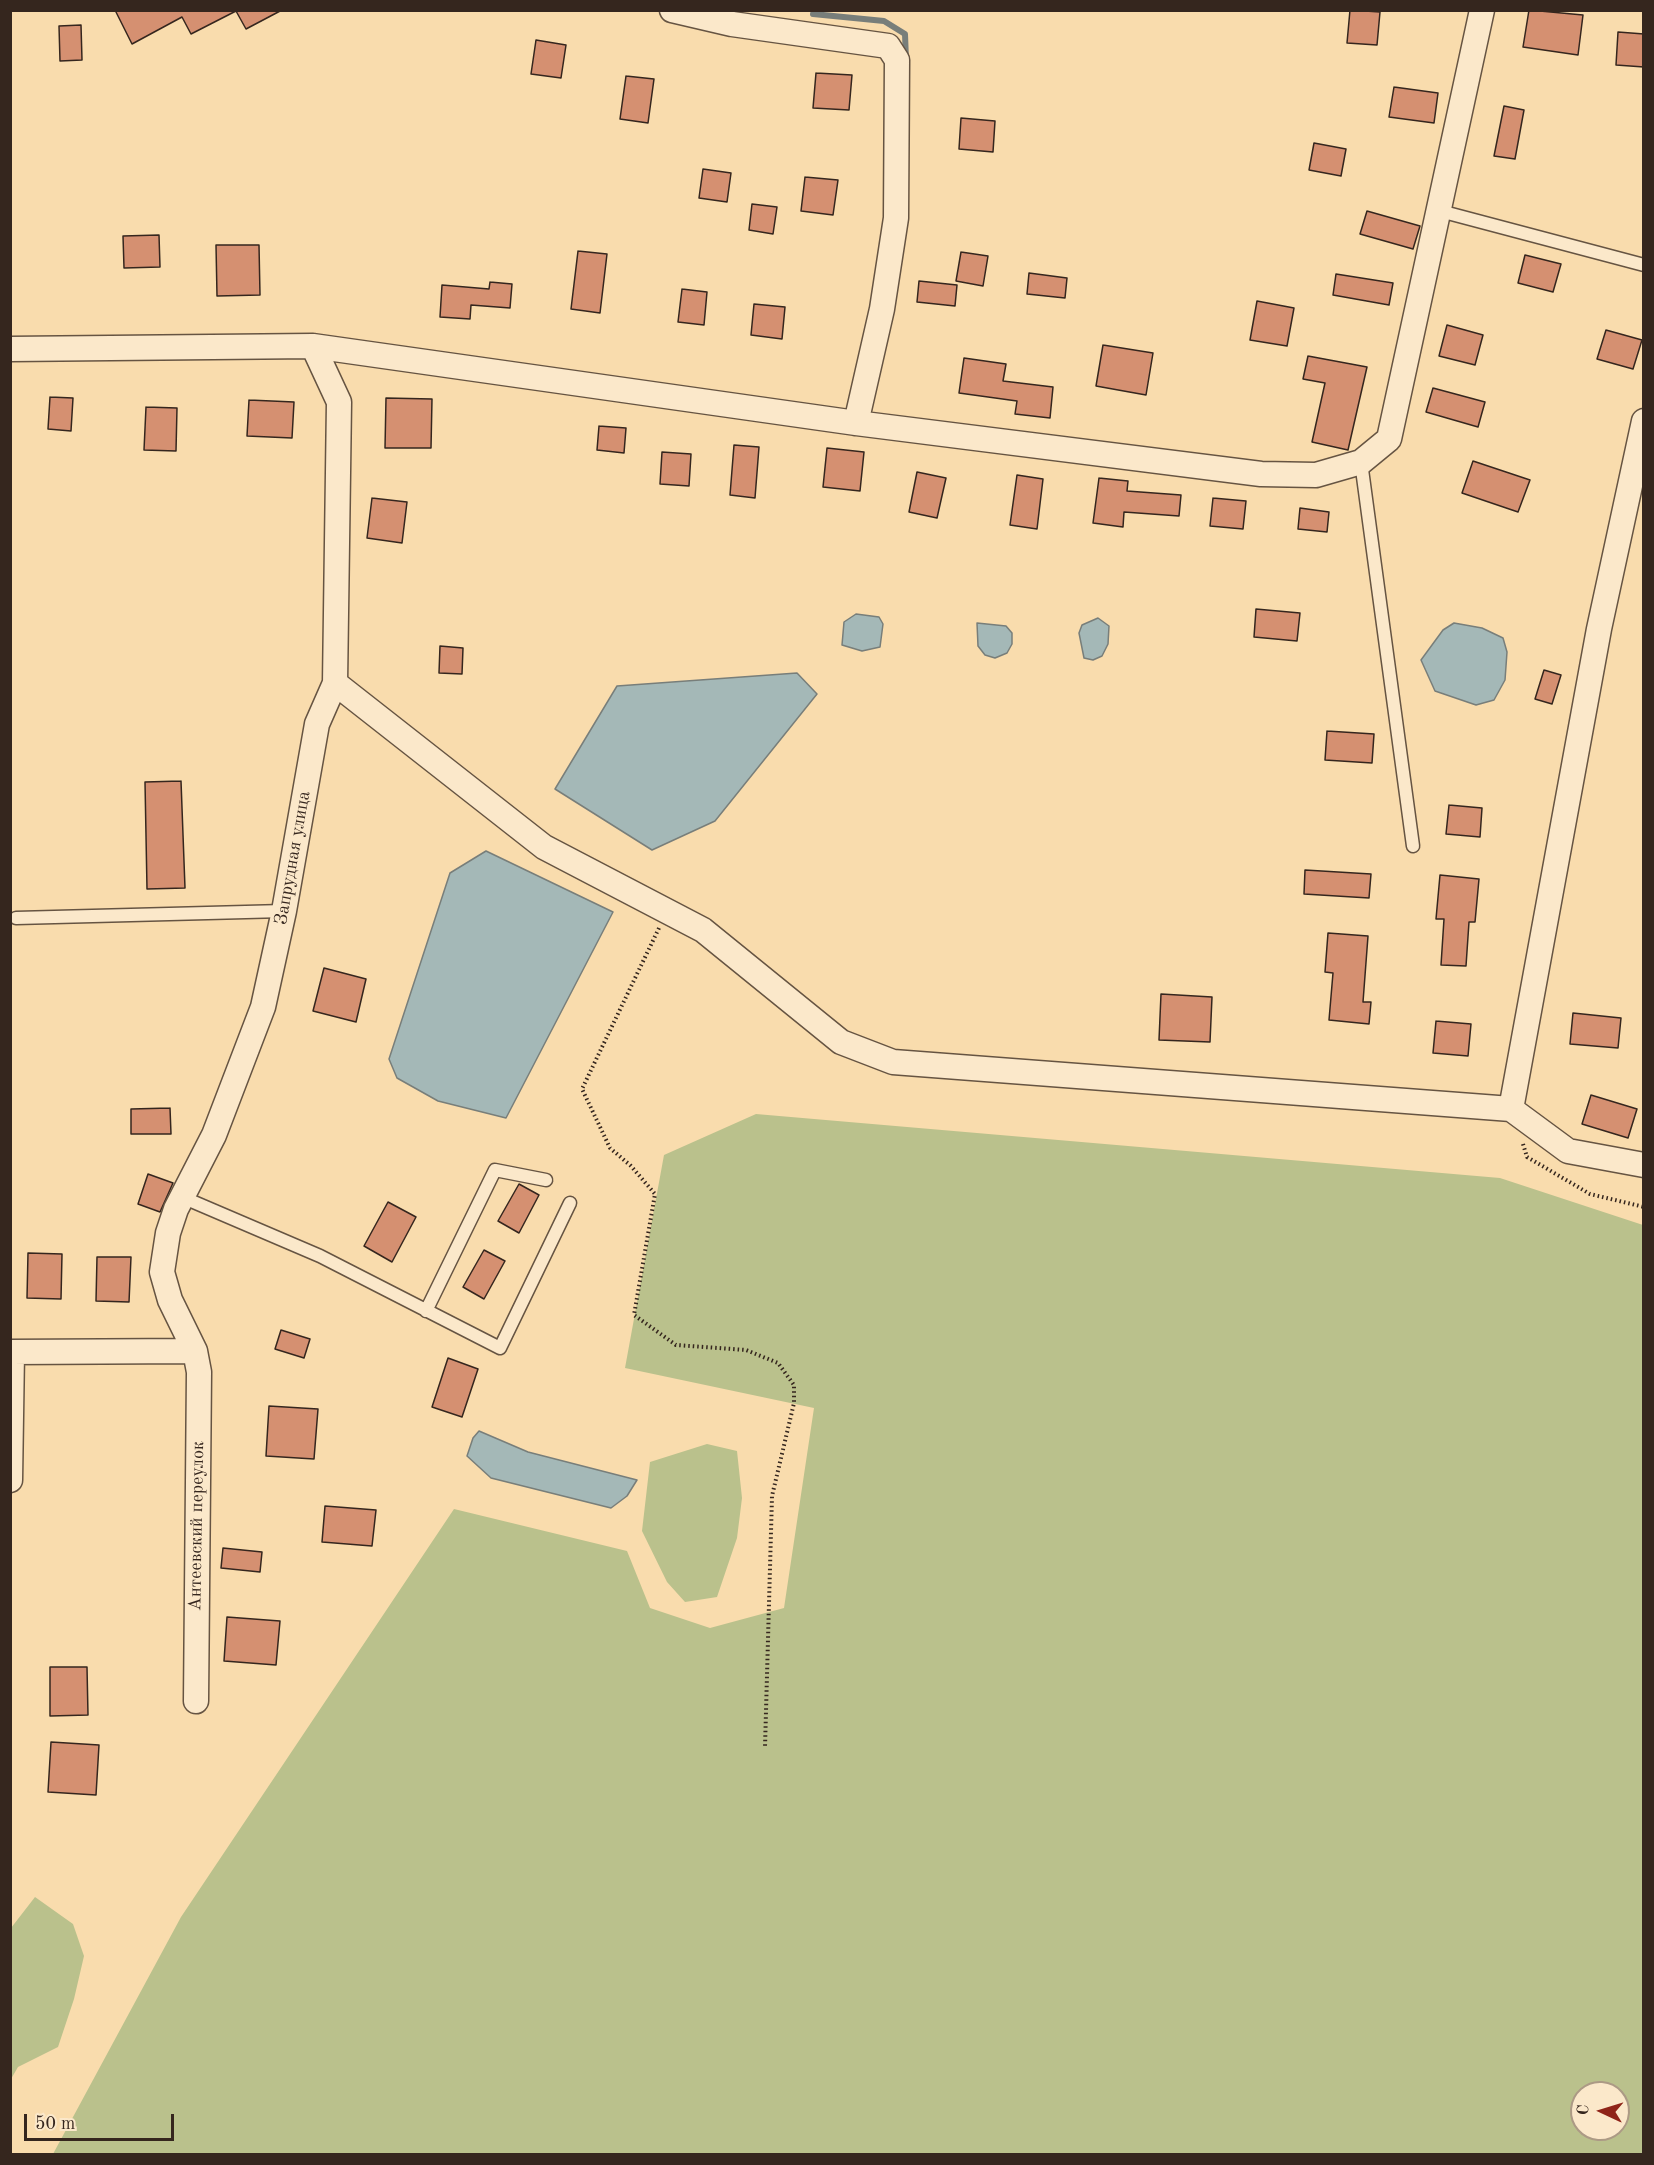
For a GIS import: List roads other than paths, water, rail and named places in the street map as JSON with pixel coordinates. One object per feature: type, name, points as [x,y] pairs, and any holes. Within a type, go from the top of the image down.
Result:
[{"type":"street","points":[[672,10],[732,24],[888,46],[897,60],[896,219],[882,309],[856,423]]},
{"type":"street","points":[[10,349],[313,346],[856,423],[1261,474],[1316,476],[1361,462],[1389,439],[1482,10]]},
{"type":"street","name":"Запрудная улица","points":[[195,1350],[170,1300],[162,1272],[168,1233],[182,1197],[214,1135],[264,1007],[318,724],[335,683],[339,402],[313,346]]},
{"type":"street","points":[[1511,1109],[1599,629],[1644,421]]},
{"type":"street","points":[[335,683],[544,847],[703,930],[841,1042],[893,1062],[1511,1109],[1568,1151],[1644,1166]]},
{"type":"street","points":[[10,1480],[11,1352],[195,1350]]},
{"type":"street","name":"Антеевский переулок","points":[[195,1350],[199,1372],[196,1701]]},
{"type":"lane","points":[[1440,211],[1644,265]]},
{"type":"lane","points":[[1361,462],[1413,846]]},
{"type":"lane","points":[[16,918],[284,911]]},
{"type":"lane","points":[[426,1311],[495,1170],[546,1180]]},
{"type":"lane","points":[[182,1197],[320,1256],[500,1348],[570,1203]]},
{"type":"waterway","points":[[813,14],[884,21],[905,34],[906,60]]}]
